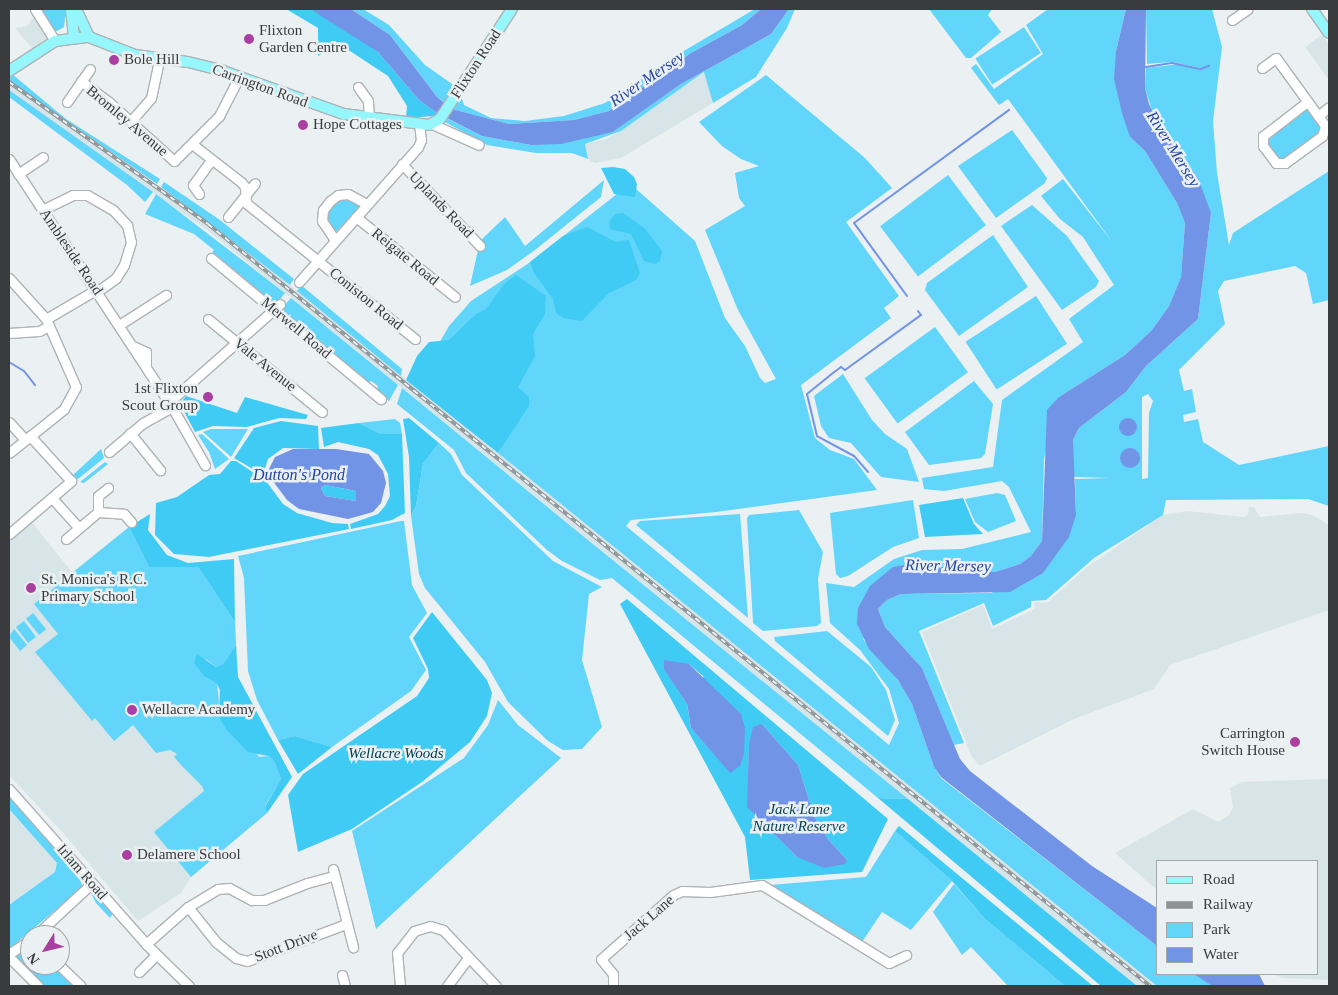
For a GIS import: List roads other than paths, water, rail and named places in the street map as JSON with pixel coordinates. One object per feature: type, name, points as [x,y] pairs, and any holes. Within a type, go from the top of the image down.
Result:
[{"type":"main road","points":[[71,9],[74,37]]},
{"type":"main road","points":[[9,71],[55,41],[74,37],[90,38],[76,9]]},
{"type":"main road","name":"Flixton Road","points":[[436,121],[451,102],[512,9]]},
{"type":"main road","points":[[1312,9],[1329,33]]},
{"type":"main road","name":"Carrington Road","points":[[90,38],[135,55],[200,64],[320,108],[369,118],[419,124],[436,121]]},
{"type":"street","points":[[35,9],[55,41]]},
{"type":"street","points":[[1232,20],[1242,11]]},
{"type":"street","points":[[1262,68],[1276,58],[1318,116],[1324,127],[1322,136],[1284,163],[1274,161],[1263,146],[1263,136],[1307,102]]},
{"type":"street","points":[[131,122],[151,98],[159,59]]},
{"type":"street","points":[[67,102],[90,69]]},
{"type":"street","points":[[239,77],[219,116],[192,144],[241,182],[245,188],[244,198]]},
{"type":"street","name":"Bromley Avenue","points":[[81,82],[131,122],[174,161],[192,144]]},
{"type":"street","points":[[358,87],[368,101],[369,118]]},
{"type":"street","points":[[1318,116],[1329,108]]},
{"type":"street","name":"Carrington Road","points":[[436,121],[446,131],[479,145]]},
{"type":"street","points":[[299,282],[421,144],[419,124]]},
{"type":"street","points":[[18,174],[43,158]]},
{"type":"street","name":"Ambleside Road","points":[[9,159],[133,346],[146,352],[149,360],[146,368],[171,404],[204,464]]},
{"type":"street","points":[[199,194],[193,185],[211,160]]},
{"type":"street","name":"Uplands Road","points":[[402,164],[480,246]]},
{"type":"street","points":[[228,217],[255,183]]},
{"type":"street","points":[[335,240],[322,221],[323,210],[330,201],[338,195],[348,194],[367,204]]},
{"type":"street","points":[[9,334],[38,331],[47,322],[121,272],[131,242],[129,230],[122,220],[102,202],[87,195],[73,195],[42,210]]},
{"type":"street","name":"Coniston Road","points":[[244,198],[246,203],[414,339]]},
{"type":"street","name":"Reigate Road","points":[[356,217],[455,297]]},
{"type":"street","name":"Merwell Road","points":[[211,258],[278,307],[380,399]]},
{"type":"street","points":[[9,278],[47,322],[76,387],[70,403],[9,453]]},
{"type":"street","points":[[119,325],[166,295]]},
{"type":"street","points":[[108,452],[130,433],[171,404],[278,307]]},
{"type":"street","name":"Vale Avenue","points":[[208,319],[322,412]]},
{"type":"street","points":[[9,422],[28,438],[71,481],[9,534]]},
{"type":"street","points":[[130,433],[159,465]]},
{"type":"street","points":[[98,512],[98,496],[108,488]]},
{"type":"street","points":[[52,498],[77,526]]},
{"type":"street","points":[[66,539],[77,526],[98,512],[124,514],[131,522]]},
{"type":"street","name":"Irlam Road","points":[[9,789],[156,955],[189,986]]},
{"type":"street","points":[[146,944],[188,906],[225,887],[252,900],[264,900],[333,872],[352,947]]},
{"type":"street","points":[[47,925],[92,884]]},
{"type":"street","name":"Jack Lane","points":[[615,986],[613,974],[601,959],[673,895],[762,885],[890,963],[906,954]]},
{"type":"street","name":"Stott Drive","points":[[188,906],[216,942],[236,958],[247,961],[346,924]]},
{"type":"street","points":[[400,986],[396,953],[419,928],[430,926],[443,930],[496,986]]},
{"type":"street","points":[[20,948],[9,956],[38,986]]},
{"type":"street","points":[[140,972],[156,955]]},
{"type":"street","points":[[447,986],[470,957]]},
{"type":"street","points":[[70,975],[82,986]]},
{"type":"street","points":[[342,975],[345,986]]},
{"type":"water","points":[[310,9],[351,9],[390,35],[437,97],[452,109],[509,124],[574,120],[609,111],[691,53],[742,25],[761,9],[789,9],[771,34],[681,84],[613,132],[561,144],[531,145],[482,136],[437,113],[419,100],[378,52]]},
{"type":"water","name":"River Mersey","points":[[1126,9],[1146,9],[1145,88],[1149,104],[1162,131],[1198,178],[1211,213],[1198,319],[1146,366],[1126,392],[1079,428],[1073,440],[1076,515],[1069,537],[1043,573],[1010,592],[901,594],[887,600],[878,609],[885,627],[922,668],[960,759],[970,771],[1092,866],[1156,907],[1156,945],[941,777],[934,767],[912,704],[898,680],[869,649],[857,624],[858,608],[870,586],[893,567],[909,564],[995,572],[1020,564],[1031,556],[1042,541],[1047,410],[1059,397],[1125,355],[1152,330],[1169,306],[1181,277],[1185,223],[1177,203],[1145,151],[1130,137],[1114,79],[1116,51]]},
{"type":"water","points":[[1124,418],[1132,418],[1137,423],[1135,434],[1124,436],[1119,431],[1119,423]]},
{"type":"water","points":[[1130,448],[1137,451],[1140,458],[1137,465],[1130,468],[1123,465],[1120,458],[1123,451]]},
{"type":"water","name":"Dutton's Pond","points":[[293,449],[336,449],[369,454],[383,471],[386,483],[381,503],[373,512],[348,519],[299,509],[287,500],[267,473],[275,457]],"holes":[[[325,485],[356,491],[356,501],[325,496],[321,488]]]},
{"type":"water","points":[[664,660],[689,664],[741,714],[745,728],[744,754],[740,766],[730,773],[691,728],[687,704],[664,669]]},
{"type":"water","points":[[762,724],[798,765],[814,816],[828,839],[847,860],[845,864],[824,868],[797,857],[747,807],[749,744],[753,727]]},
{"type":"water","points":[[1196,975],[1260,975],[1265,986],[1212,986]]},
{"type":"waterway","points":[[1146,67],[1172,63],[1201,69],[1209,66]]},
{"type":"waterway","points":[[907,296],[854,223],[1009,110]]},
{"type":"waterway","points":[[868,472],[854,456],[817,436],[807,394],[841,367],[845,370],[921,315],[918,311]]},
{"type":"waterway","points":[[9,362],[24,371],[35,385]]},
{"type":"railway","points":[[9,82],[208,224],[1150,986]]},
{"type":"place","name":"Flixton Garden Centre","points":[[249,39]]},
{"type":"place","name":"Bole Hill","points":[[114,60]]},
{"type":"place","name":"Hope Cottages","points":[[303,125]]},
{"type":"place","name":"1st Flixton Scout Group","points":[[208,397]]},
{"type":"place","name":"St. Monica's R.C. Primary School","points":[[31,588]]},
{"type":"place","name":"Wellacre Academy","points":[[132,710]]},
{"type":"place","name":"Carrington Switch House","points":[[1295,742]]},
{"type":"place","name":"Delamere School","points":[[127,855]]},
{"type":"park label","name":"Wellacre Woods","points":[[396,754]]},
{"type":"park label","name":"Jack Lane Nature Reserve","points":[[799,818]]}]
